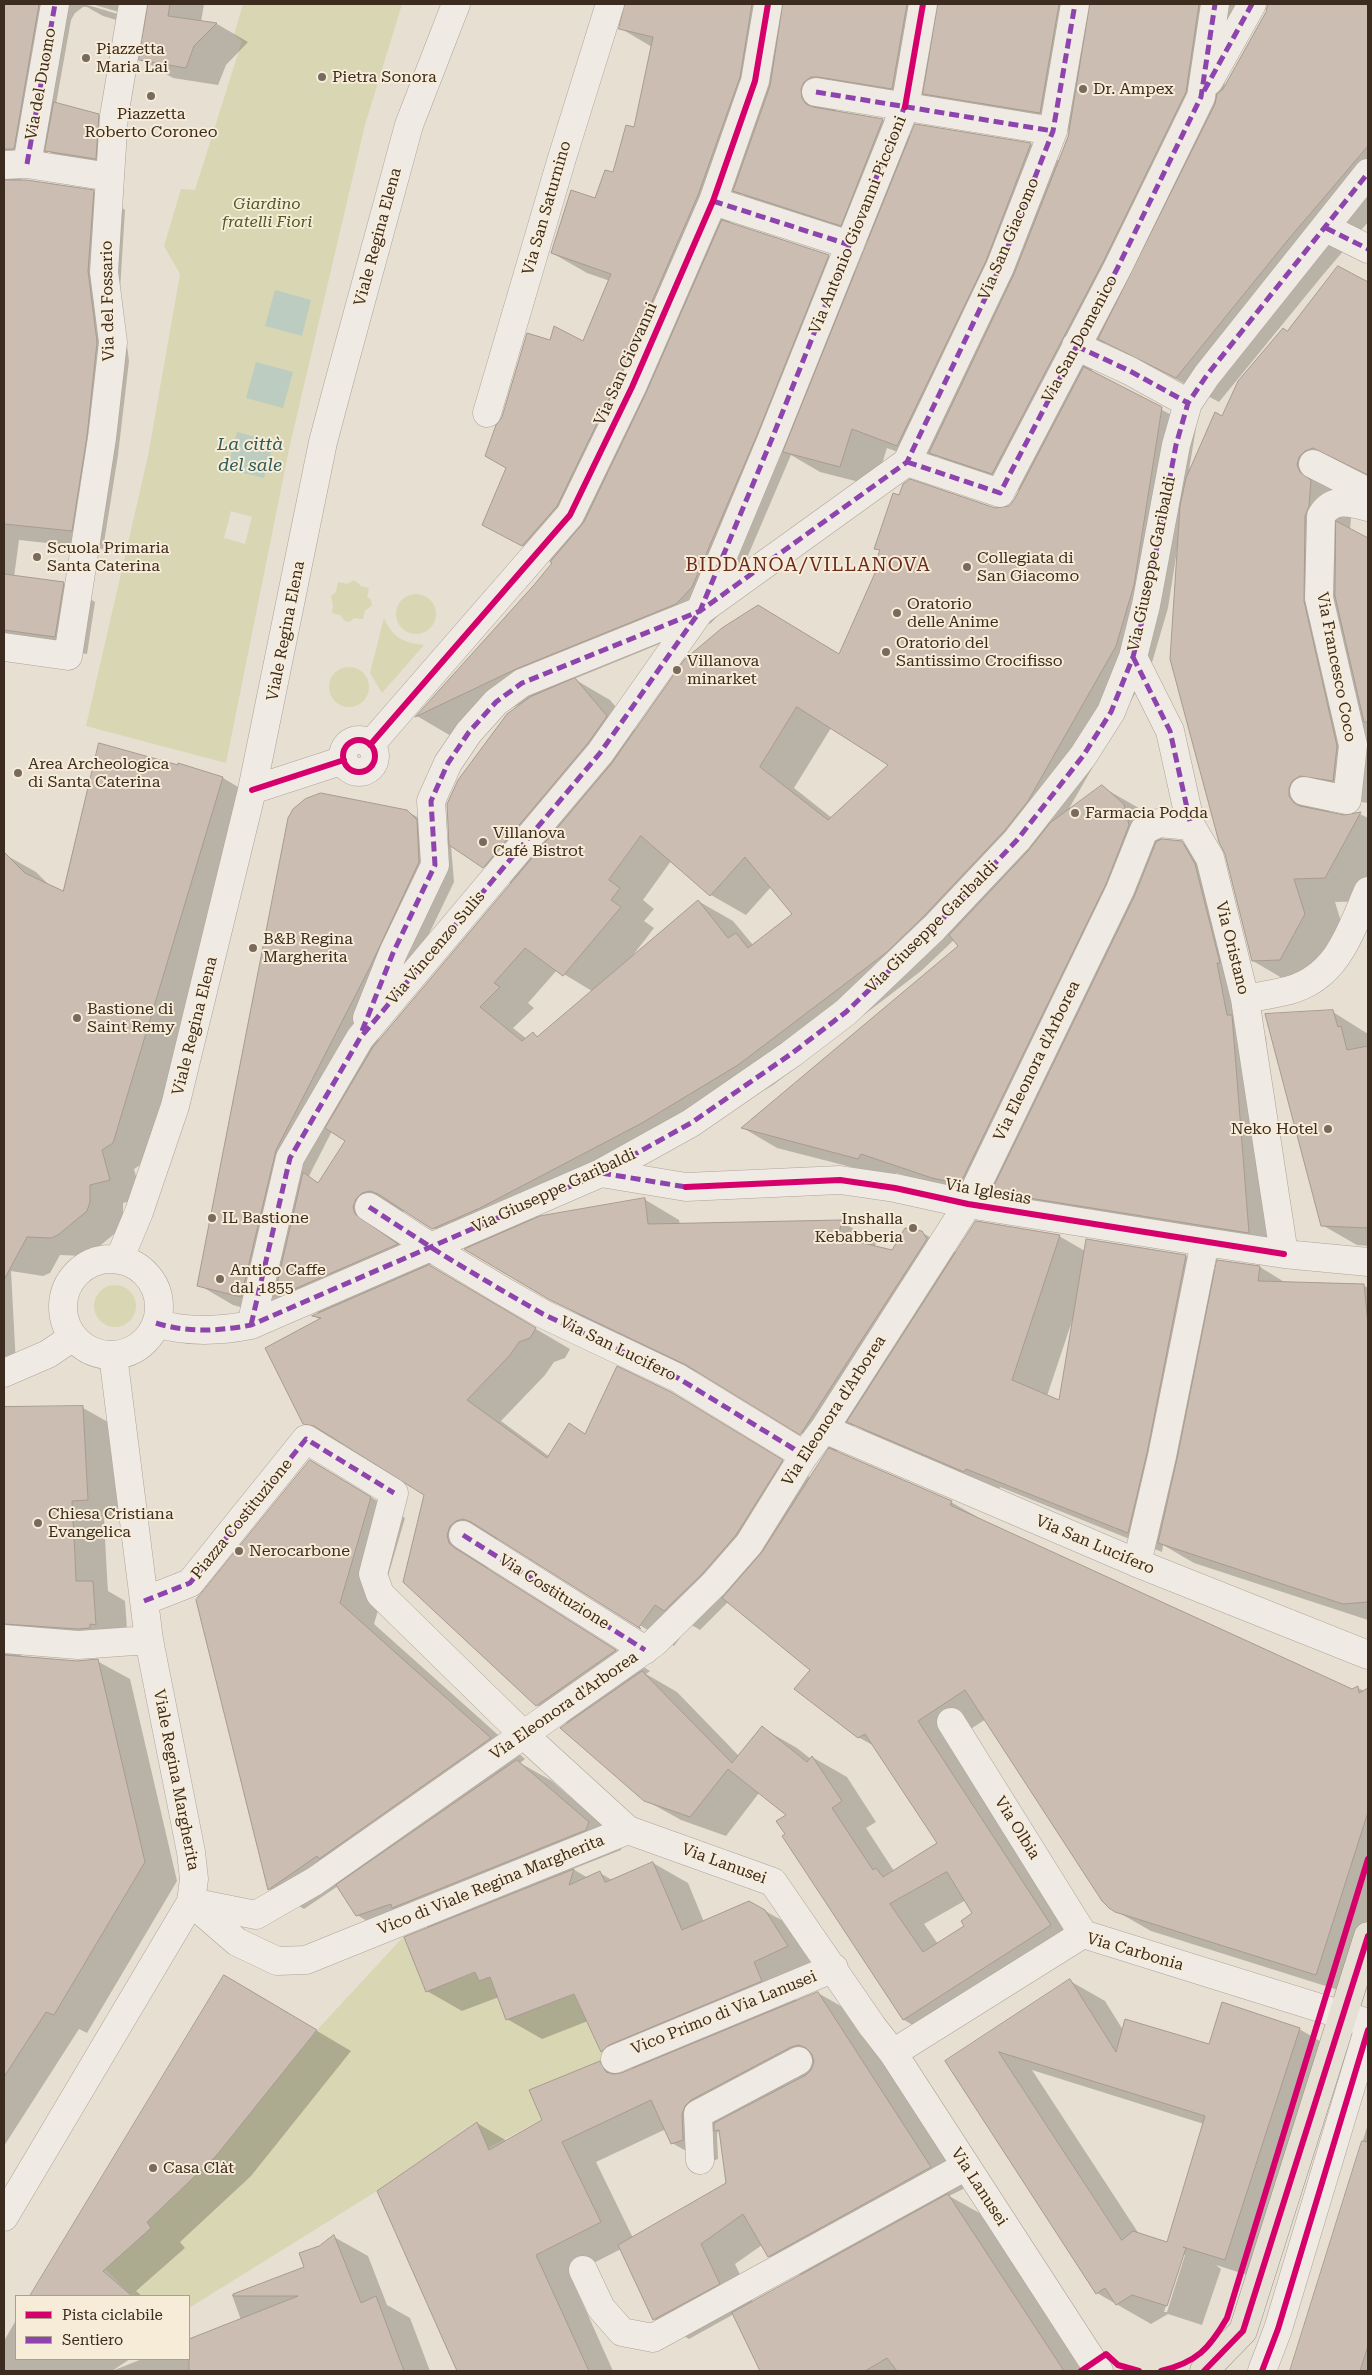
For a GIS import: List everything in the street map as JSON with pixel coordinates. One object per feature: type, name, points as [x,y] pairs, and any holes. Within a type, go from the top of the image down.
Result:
[{"type":"main road","points":[[1204,2371],[1243,2331],[1356,2019],[1368,1936]]},
{"type":"street","name":"Via del Duomo","points":[[15,165],[55,4]]},
{"type":"street","name":"Via del Fossario","points":[[4,647],[68,656],[102,438],[113,342],[104,272],[114,116],[133,4]]},
{"type":"street","name":"Viale Regina Elena","points":[[119,1260],[139,1212],[176,1106],[252,790],[328,424],[409,125],[456,4]]},
{"type":"street","name":"Via San Saturnino","points":[[487,414],[559,168],[610,4]]},
{"type":"street","name":"Via San Giovanni","points":[[252,790],[344,760],[346,765],[355,772],[366,771],[370,768],[375,759],[374,749],[370,745],[570,514],[632,387],[713,200],[755,82],[768,4]]},
{"type":"street","name":"Via Antonio Giovanni Piccioni","points":[[700,611],[772,441],[905,107],[924,4]]},
{"type":"street","name":"Via San Giacomo","points":[[907,462],[1000,267],[1053,131],[1075,4]]},
{"type":"street","name":"Via San Domenico","points":[[1201,97],[1215,4]]},
{"type":"street","name":"Via San Domenico","points":[[907,462],[1000,493],[1201,97],[1252,4]]},
{"type":"street","points":[[816,92],[1053,131]]},
{"type":"street","points":[[15,165],[110,177]]},
{"type":"street","name":"Via Giuseppe Garibaldi","points":[[156,1323],[172,1329],[197,1330],[228,1329],[251,1325],[601,1173],[691,1123],[791,1054],[846,1012],[934,928],[1017,840],[1083,756],[1111,712],[1133,657],[1146,605],[1176,445],[1188,403],[1207,375],[1368,173]]},
{"type":"street","points":[[713,200],[850,245]]},
{"type":"street","points":[[1326,228],[1368,249]]},
{"type":"street","points":[[1076,346],[1130,371],[1188,403]]},
{"type":"street","points":[[360,1038],[393,953],[435,865],[430,801],[448,763],[469,732],[496,702],[522,683],[700,611],[907,462]]},
{"type":"street","points":[[1313,464],[1368,492]]},
{"type":"street","name":"Via Francesco Coco","points":[[1304,791],[1346,800],[1353,746],[1319,598],[1321,516],[1326,507],[1346,500],[1368,507]]},
{"type":"street","name":"Via Vincenzo Sulis","points":[[251,1325],[290,1158],[360,1038],[600,753],[700,611]]},
{"type":"street","name":"Via Oristano","points":[[1133,657],[1170,731],[1191,826],[1210,858],[1245,999],[1284,1254]]},
{"type":"street","name":"Via Eleonora d'Arborea","points":[[191,1902],[256,1915],[316,1881],[645,1650],[714,1584],[749,1544],[968,1204],[1120,890],[1144,830],[1159,823],[1191,826]]},
{"type":"street","points":[[1245,999],[1291,989],[1317,978],[1341,952],[1368,891]]},
{"type":"street","name":"Via Iglesias","points":[[601,1173],[686,1187],[840,1180],[968,1204],[1205,1242],[1284,1254],[1368,1262]]},
{"type":"street","name":"Via San Lucifero","points":[[369,1207],[543,1314],[678,1378],[794,1449],[803,1458]]},
{"type":"street","points":[[1137,1563],[1162,1456],[1205,1242]]},
{"type":"street","points":[[109,1259],[119,1260],[138,1268],[152,1282],[156,1291],[159,1307],[156,1323],[145,1342],[136,1349],[120,1355],[104,1355],[88,1350],[73,1337],[64,1318],[62,1307],[68,1285],[77,1273],[90,1264],[109,1259]]},
{"type":"street","points":[[4,1373],[48,1354],[73,1337]]},
{"type":"street","name":"Viale Regina Margherita","points":[[4,2217],[191,1902],[194,1879],[191,1852],[149,1640],[112,1355]]},
{"type":"street","name":"Via San Lucifero","points":[[824,1429],[1137,1563],[1368,1655]]},
{"type":"street","name":"Piazza Costituzione","points":[[144,1601],[190,1583],[306,1439]]},
{"type":"street","name":"Via Lanusei","points":[[306,1439],[394,1492],[373,1574],[380,1594],[524,1735],[628,1830],[774,1882],[872,2026],[893,2053],[1099,2371]]},
{"type":"street","name":"Via Costituzione","points":[[464,1535],[645,1650]]},
{"type":"street","points":[[4,1639],[78,1645],[149,1640]]},
{"type":"street","name":"Via Olbia","points":[[951,1722],[1084,1934]]},
{"type":"street","name":"Vico di Viale Regina Margherita","points":[[191,1902],[237,1942],[276,1961],[306,1960],[628,1830]]},
{"type":"street","name":"Via Carbonia","points":[[893,2053],[1084,1934],[1356,2019]]},
{"type":"street","name":"Vico Primo di Via Lanusei","points":[[615,2059],[834,1968]]},
{"type":"street","points":[[1262,2371],[1278,2329],[1368,2030]]},
{"type":"street","points":[[700,2160],[698,2114],[798,2061]]},
{"type":"street","points":[[583,2270],[601,2308],[622,2332],[653,2338],[966,2166]]},
{"type":"green space","name":"Giardino fratelli Fiori","points":[[243,4],[402,4],[365,125],[289,449],[226,763],[86,726],[148,456],[180,274],[164,246],[181,189],[195,190],[242,41],[234,35]],"holes":[[[231,511],[252,517],[245,544],[224,538]]]},
{"type":"green space","points":[[354,580],[361,586],[369,588],[367,596],[371,600],[372,605],[365,611],[363,619],[354,618],[346,622],[340,615],[332,613],[331,596],[336,592],[338,582],[347,584]]},
{"type":"green space","points":[[420,594],[427,597],[433,603],[436,614],[435,622],[427,631],[420,634],[412,634],[405,631],[397,622],[396,610],[399,603],[408,595]]},
{"type":"green space","points":[[384,618],[387,625],[399,638],[410,643],[424,645],[382,693],[370,673]]},
{"type":"green space","points":[[353,667],[360,670],[366,676],[369,687],[368,695],[360,704],[353,707],[345,707],[338,704],[330,695],[329,683],[332,676],[341,668]]},
{"type":"green space","points":[[115,1285],[130,1291],[136,1306],[130,1321],[115,1327],[100,1321],[94,1306],[100,1291]]},
{"type":"green space","points":[[404,1936],[426,1991],[475,1973],[479,1981],[490,1977],[554,2001],[575,1995],[605,2059],[529,2090],[532,2097],[558,2111],[488,2148],[476,2122],[377,2191],[190,2307],[190,2295],[131,2295],[105,2269],[151,2228],[147,2222],[216,2156],[317,2030]]},
{"type":"water","points":[[275,290],[311,300],[302,336],[265,326]]},
{"type":"water","points":[[256,362],[293,372],[283,408],[246,398]]},
{"type":"water","name":"La città del sale","points":[[237,432],[274,442],[264,478],[227,469]]},
{"type":"building","points":[[4,4],[39,4],[14,149],[4,149]]},
{"type":"building","points":[[148,4],[170,4],[168,16],[217,23],[194,46],[186,68],[139,60]]},
{"type":"building","points":[[625,4],[752,4],[740,77],[698,195],[618,380],[557,506],[522,546],[482,525],[506,468],[485,456],[496,425],[502,417],[527,333],[550,340],[554,326],[583,341],[611,274],[551,253],[571,190],[595,198],[605,170],[613,172],[626,125],[634,127],[653,37],[619,29]]},
{"type":"building","points":[[783,4],[907,4],[892,89],[811,77],[804,82],[801,89],[802,98],[806,104],[813,107],[883,119],[841,226],[733,191],[770,86]]},
{"type":"building","points":[[938,4],[1059,4],[1040,113],[923,94]]},
{"type":"building","points":[[1090,4],[1199,4],[1186,92],[1104,260],[992,474],[929,453],[1014,274],[1068,137]]},
{"type":"building","points":[[1268,4],[1368,4],[1368,146],[1287,241],[1176,378],[1098,339],[1215,104],[1217,94],[1223,89],[1266,12]]},
{"type":"building","points":[[54,102],[99,114],[96,159],[45,151]]},
{"type":"building","points":[[915,124],[1031,143],[986,261],[897,446],[852,429],[840,467],[783,452]]},
{"type":"building","points":[[4,180],[26,180],[94,190],[88,271],[97,342],[87,436],[72,531],[4,524]]},
{"type":"building","points":[[722,220],[829,255],[757,435],[692,587],[676,604],[516,669],[415,717],[534,585],[552,563],[550,562],[584,522],[646,393]]},
{"type":"building","points":[[1338,266],[1368,282],[1368,475],[1313,448],[1305,451],[1299,457],[1297,465],[1300,472],[1311,480],[1309,506],[1305,516],[1304,601],[1337,746],[1333,781],[1300,776],[1292,781],[1289,788],[1289,796],[1294,803],[1300,806],[1344,815],[1361,812],[1325,878],[1294,879],[1305,914],[1280,960],[1252,961],[1225,854],[1219,842],[1170,659],[1180,506],[1186,478],[1215,412],[1222,416],[1238,381],[1283,328],[1287,331]]},
{"type":"building","points":[[1084,367],[1162,407],[1134,585],[1116,646],[1028,801],[1005,830],[923,917],[887,952],[738,1065],[642,1123],[480,1208],[432,1229],[378,1194],[370,1191],[362,1193],[356,1199],[353,1207],[355,1214],[398,1244],[283,1294],[276,1288],[303,1172],[318,1183],[345,1141],[325,1128],[373,1047],[612,763],[684,660],[722,628],[758,605],[839,654],[875,573],[872,571],[880,550],[874,549],[893,493],[899,495],[903,484],[910,479],[995,508],[1009,506],[1014,500]],"holes":[[[797,707],[888,765],[828,820],[760,767]],[[641,836],[710,896],[745,857],[792,914],[748,948],[736,933],[728,938],[698,900],[537,1037],[533,1032],[522,1041],[480,1007],[500,987],[494,983],[525,948],[563,976],[621,907],[611,900],[620,888],[609,880]]]},
{"type":"building","points":[[1336,521],[1368,538],[1368,722],[1364,722],[1335,596]]},
{"type":"building","points":[[4,574],[64,582],[55,637],[4,630]]},
{"type":"building","points":[[575,678],[607,716],[588,743],[483,868],[449,845],[447,804],[458,780],[507,714],[530,697]]},
{"type":"building","name":"Bastione di Saint Remy","points":[[99,743],[178,765],[178,763],[223,777],[113,1143],[102,1150],[110,1180],[90,1185],[90,1202],[87,1211],[58,1235],[51,1238],[27,1237],[4,1280],[4,852],[25,873],[63,891]]},
{"type":"building","points":[[1102,785],[1124,804],[1129,825],[1106,884],[960,1184],[932,1178],[861,1154],[858,1159],[741,1128],[958,946],[949,935],[1028,851],[1050,823]]},
{"type":"building","points":[[321,793],[407,810],[417,820],[419,862],[370,967],[276,1150],[241,1297],[197,1286],[288,818],[293,809],[305,799]]},
{"type":"building","points":[[1162,839],[1182,841],[1195,864],[1220,963],[1217,963],[1227,1015],[1232,1015],[1249,1233],[991,1192],[1134,897],[1156,842]]},
{"type":"building","points":[[1333,1010],[1338,1027],[1341,1026],[1347,1050],[1368,1046],[1368,1228],[1321,1226],[1265,1014]]},
{"type":"building","points":[[645,1198],[648,1224],[842,1220],[838,1237],[892,1250],[905,1228],[922,1231],[927,1239],[800,1435],[686,1365],[550,1300],[464,1249],[540,1216]]},
{"type":"building","points":[[976,1221],[1060,1235],[1012,1380],[1059,1400],[1086,1239],[1186,1255],[1147,1453],[1128,1533],[966,1469],[964,1472],[847,1422]]},
{"type":"building","points":[[1217,1260],[1260,1266],[1258,1281],[1364,1284],[1368,1324],[1368,1602],[1343,1604],[1158,1543]]},
{"type":"building","points":[[429,1265],[536,1328],[530,1338],[519,1342],[510,1355],[467,1400],[547,1458],[569,1423],[585,1434],[617,1366],[671,1392],[783,1460],[736,1535],[703,1573],[664,1611],[655,1605],[639,1627],[641,1629],[471,1522],[463,1519],[456,1521],[450,1526],[447,1535],[449,1543],[455,1548],[616,1650],[536,1706],[403,1582],[424,1495],[314,1426],[303,1424],[265,1348],[321,1318],[312,1316]]},
{"type":"building","points":[[83,1406],[88,1500],[72,1501],[76,1581],[93,1581],[96,1625],[90,1624],[90,1628],[78,1629],[4,1624],[4,1407]]},
{"type":"building","points":[[829,1448],[952,1501],[950,1505],[1352,1689],[1358,1686],[1359,1693],[1368,1688],[1368,1812],[1316,1975],[1115,1912],[1109,1908],[1102,1901],[965,1690],[918,1721],[1051,1925],[903,2020],[782,1836],[785,1834],[776,1821],[786,1815],[728,1769],[690,1817],[644,1801],[560,1728],[642,1671],[732,1763],[762,1726],[807,1762],[812,1756],[842,1801],[832,1808],[873,1870],[876,1868],[883,1877],[937,1843],[865,1734],[858,1738],[794,1689],[810,1670],[722,1598],[762,1552]],"holes":[[[947,1872],[972,1913],[961,1921],[964,1926],[923,1952],[890,1904]]]},
{"type":"building","points":[[310,1460],[371,1497],[340,1603],[491,1738],[319,1859],[317,1856],[268,1890],[196,1600]]},
{"type":"building","points":[[4,1655],[77,1661],[98,1659],[145,1862],[54,2015],[46,2012],[4,2077]]},
{"type":"building","points":[[517,1760],[589,1822],[586,1830],[392,1908],[391,1904],[356,1916],[336,1885]]},
{"type":"building","points":[[653,1862],[682,1930],[749,1901],[765,1910],[788,1946],[754,1962],[762,1981],[609,2045],[601,2052],[574,1994],[506,2020],[490,1977],[479,1981],[475,1972],[426,1992],[404,1937],[574,1869],[569,1885],[600,1871],[605,1882]]},
{"type":"building","points":[[224,1975],[317,2030],[216,2156],[147,2222],[151,2228],[103,2271],[131,2295],[31,2295]]},
{"type":"building","points":[[1070,1979],[1116,2052],[1125,2019],[1209,2044],[1222,2002],[1300,2028],[1225,2260],[1183,2247],[1186,2248],[1167,2306],[1132,2295],[1116,2305],[1105,2288],[1096,2294],[945,2061]],"holes":[[[999,2052],[1205,2116],[1167,2242],[1133,2231],[1122,2240]]]},
{"type":"building","points":[[818,1992],[931,2167],[768,2257],[743,2214],[701,2244],[720,2284],[653,2320],[618,2245],[726,2183],[719,2130],[714,2131],[714,2123],[806,2075],[811,2070],[814,2062],[812,2054],[806,2048],[799,2045],[791,2047],[691,2100],[685,2106],[682,2114],[683,2140],[671,2144],[651,2100],[562,2142],[601,2222],[536,2255],[589,2371],[457,2371],[377,2191],[477,2122],[489,2150],[542,2120],[529,2090],[600,2061],[606,2072],[613,2074],[621,2073]]},
{"type":"building","points":[[1362,2141],[1368,2142],[1368,2346],[1360,2371],[1290,2371]]},
{"type":"building","points":[[948,2194],[1064,2371],[897,2371],[887,2358],[865,2371],[760,2371],[732,2313]]},
{"type":"building","points":[[334,2235],[361,2303],[376,2296],[404,2371],[189,2371],[190,2339],[298,2296],[233,2296],[233,2294],[304,2267],[299,2253],[319,2246]]},
{"type":"marked path","points":[[27,164],[55,4]]},
{"type":"marked path","points":[[362,1031],[393,953],[435,865],[431,801],[448,763],[469,732],[496,702],[522,683],[700,611],[907,462],[1000,267],[1053,131],[1075,4]]},
{"type":"marked path","points":[[907,462],[1000,493],[1118,267],[1201,97],[1215,4]]},
{"type":"marked path","points":[[1204,91],[1252,4]]},
{"type":"marked path","points":[[816,92],[1053,131]]},
{"type":"marked path","points":[[251,1325],[290,1158],[360,1038],[600,753],[700,611],[771,441],[906,103]]},
{"type":"marked path","points":[[156,1323],[192,1330],[227,1329],[251,1325],[601,1173],[691,1123],[791,1054],[846,1012],[934,928],[1017,840],[1083,756],[1111,712],[1133,657],[1146,605],[1176,445],[1188,403],[1207,375],[1368,173]]},
{"type":"marked path","points":[[713,201],[850,245]]},
{"type":"marked path","points":[[1326,228],[1368,249]]},
{"type":"marked path","points":[[1076,346],[1130,371],[1188,403]]},
{"type":"marked path","points":[[1133,657],[1170,731],[1191,826]]},
{"type":"marked path","points":[[601,1173],[686,1187]]},
{"type":"marked path","points":[[369,1207],[443,1255],[543,1314],[678,1378],[794,1449],[803,1457]]},
{"type":"marked path","points":[[144,1601],[190,1583],[306,1439],[394,1493]]},
{"type":"marked path","points":[[463,1535],[645,1650]]},
{"type":"cycle path","points":[[370,745],[570,515],[632,387],[713,201],[755,81],[768,4]]},
{"type":"cycle path","points":[[905,107],[923,4]]},
{"type":"cycle path","points":[[359,740],[365,741],[370,745],[374,750],[375,756],[374,762],[370,767],[365,771],[359,772],[353,771],[348,767],[344,762],[343,756],[344,750],[348,745],[353,741],[359,740]]},
{"type":"cycle path","points":[[252,790],[344,760]]},
{"type":"cycle path","points":[[686,1187],[840,1180],[895,1188],[968,1204],[1284,1254]]},
{"type":"cycle path","points":[[1161,2371],[1184,2363],[1201,2353],[1227,2318],[1368,1859]]},
{"type":"cycle path","points":[[1204,2371],[1243,2331],[1368,1936]]},
{"type":"cycle path","points":[[1262,2371],[1278,2329],[1368,2030]]},
{"type":"cycle path","points":[[1081,2371],[1106,2354],[1118,2365],[1139,2371]]},
{"type":"place","name":"Piazzetta Maria Lai","points":[[86,58]]},
{"type":"place","name":"Pietra Sonora","points":[[322,77]]},
{"type":"place","name":"Dr. Ampex","points":[[1083,89]]},
{"type":"place","name":"Piazzetta Roberto Coroneo","points":[[151,96]]},
{"type":"place","name":"Scuola Primaria Santa Caterina","points":[[37,557]]},
{"type":"place","name":"Collegiata di San Giacomo","points":[[967,567]]},
{"type":"place","name":"Oratorio delle Anime","points":[[897,613]]},
{"type":"place","name":"Oratorio del Santissimo Crocifisso","points":[[886,652]]},
{"type":"place","name":"Villanova minarket","points":[[677,670]]},
{"type":"place","name":"Area Archeologica di Santa Caterina","points":[[18,773]]},
{"type":"place","name":"Farmacia Podda","points":[[1075,813]]},
{"type":"place","name":"Villanova Café Bistrot","points":[[483,842]]},
{"type":"place","name":"B&B Regina Margherita","points":[[253,948]]},
{"type":"place","name":"Bastione di Saint Remy","points":[[77,1018]]},
{"type":"place","name":"Neko Hotel","points":[[1328,1129]]},
{"type":"place","name":"IL Bastione","points":[[212,1218]]},
{"type":"place","name":"Inshalla Kebabberia","points":[[913,1228]]},
{"type":"place","name":"Antico Caffe dal 1855","points":[[220,1279]]},
{"type":"place","name":"Chiesa Cristiana Evangelica","points":[[38,1523]]},
{"type":"place","name":"Nerocarbone","points":[[239,1551]]},
{"type":"place","name":"Casa Clàt","points":[[153,2168]]},
{"type":"district","name":"BIDDANOA/VILLANOVA","points":[[808,565]]}]
